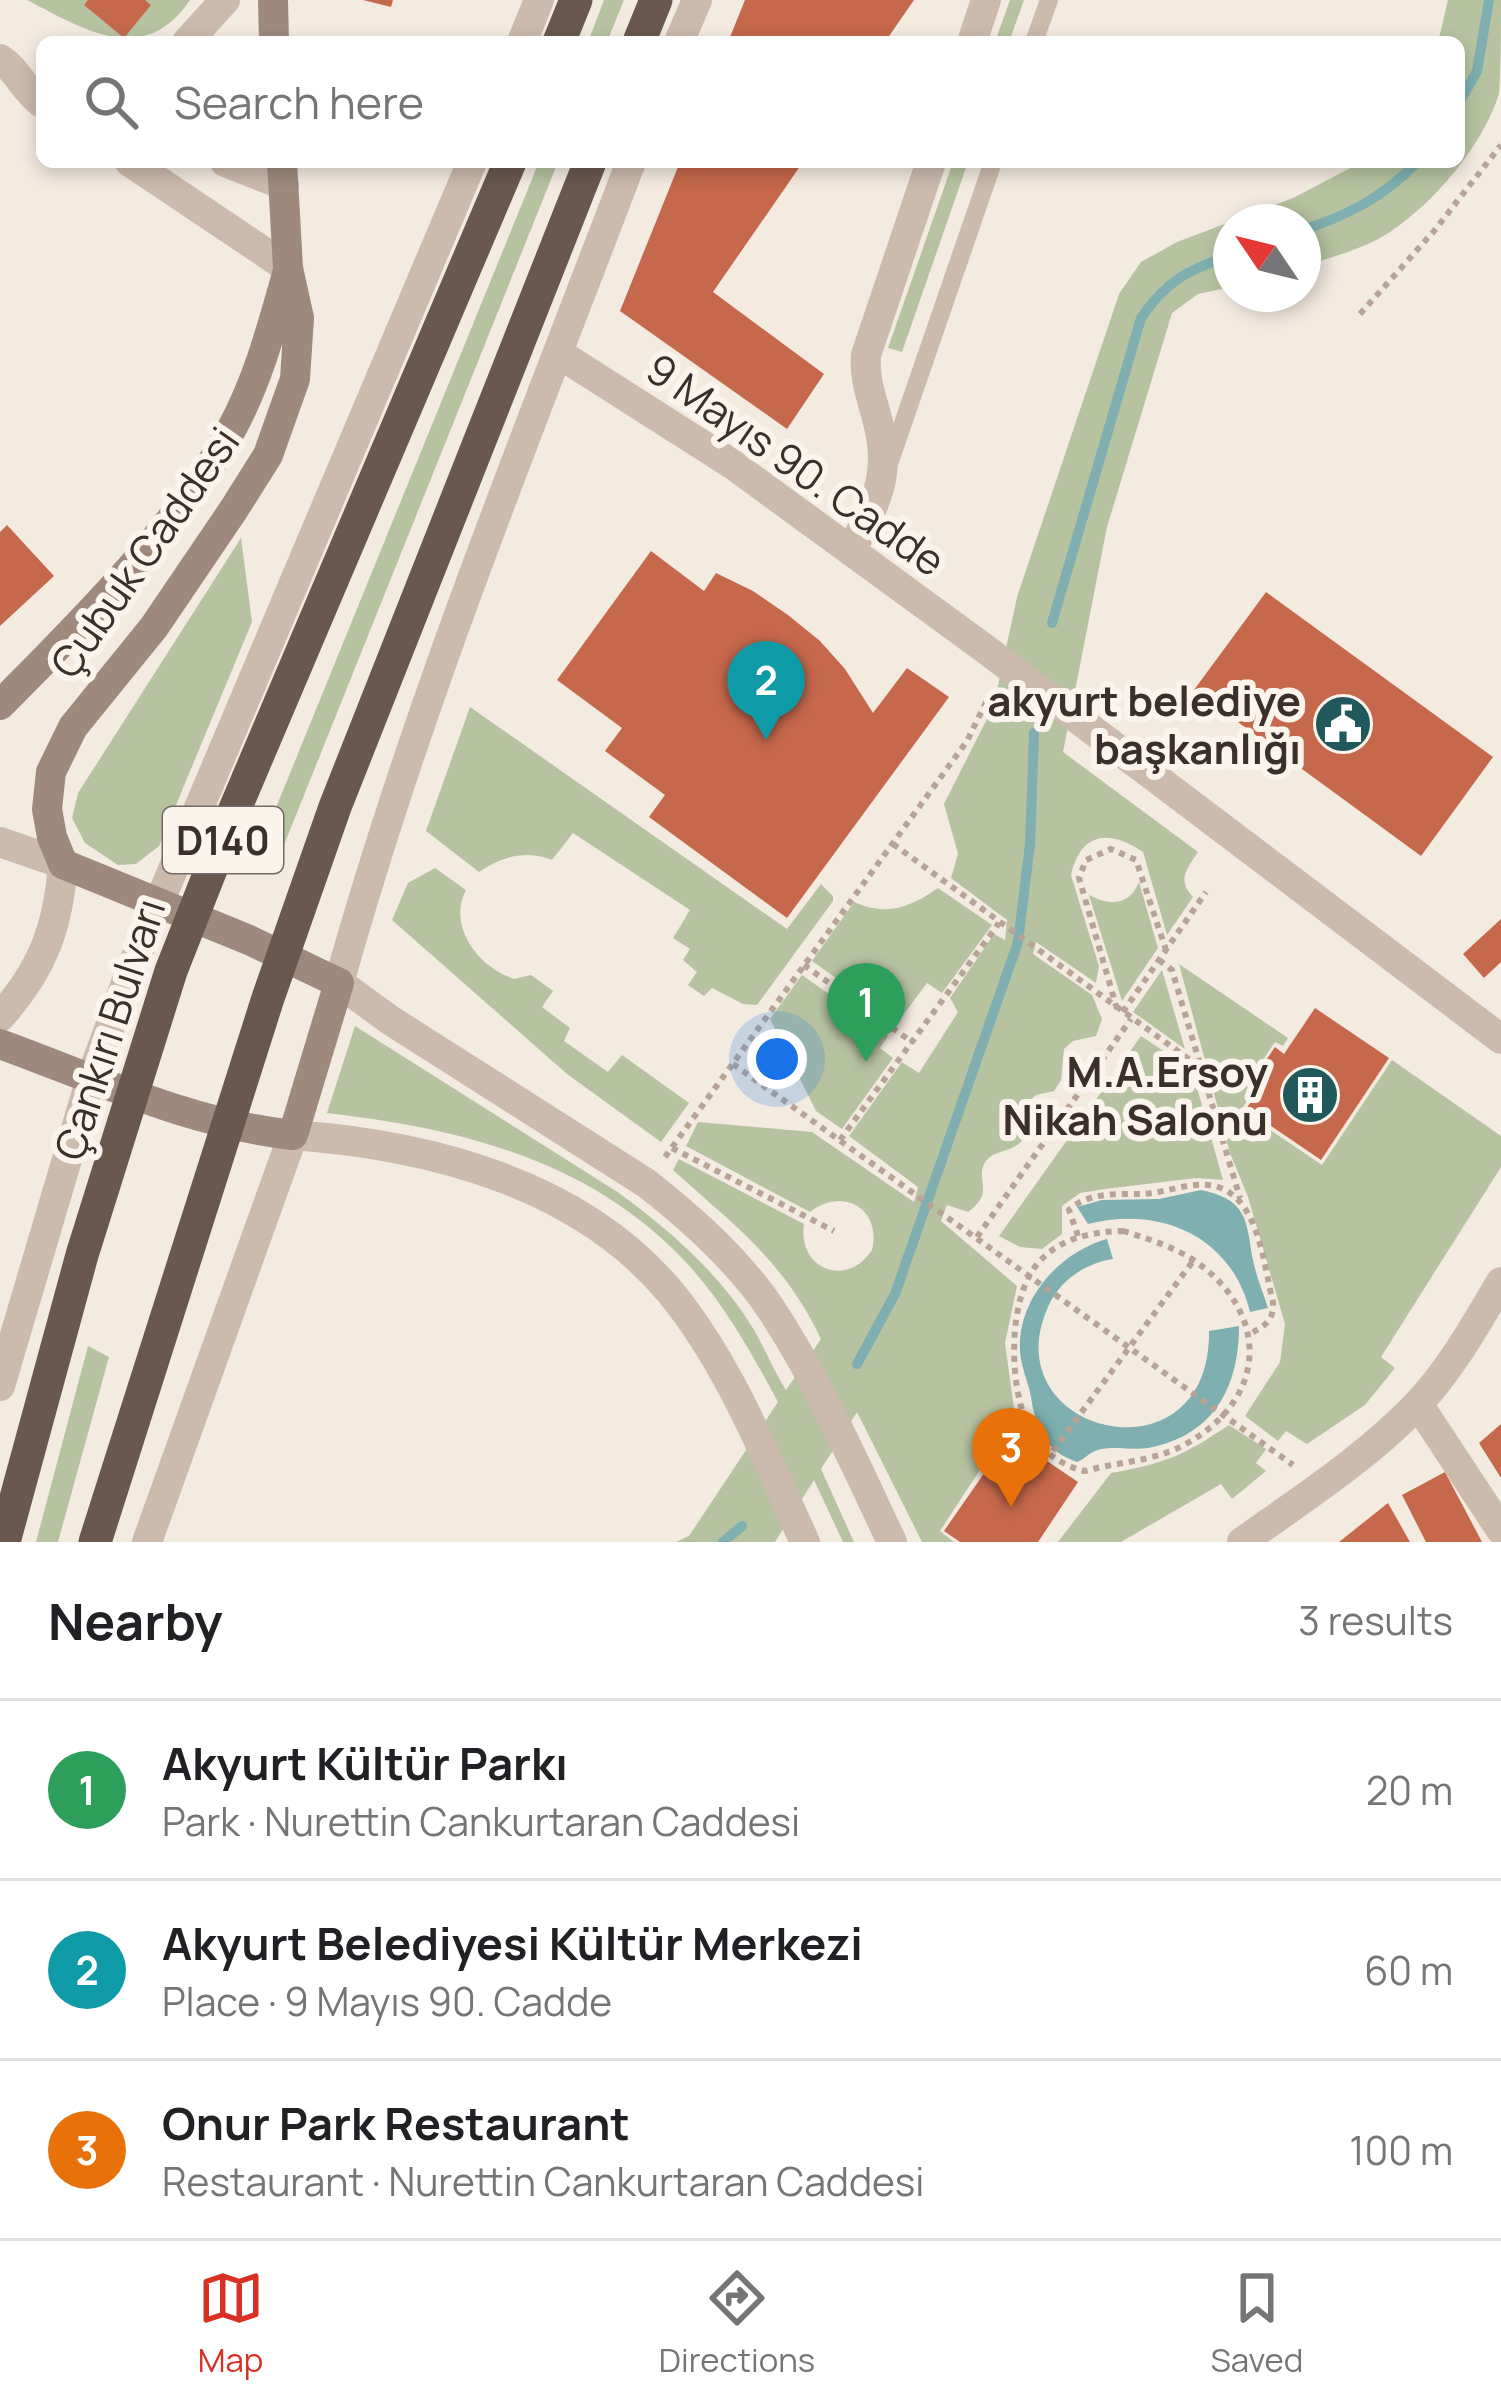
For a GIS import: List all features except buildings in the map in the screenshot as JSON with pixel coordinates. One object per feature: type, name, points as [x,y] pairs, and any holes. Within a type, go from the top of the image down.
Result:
[{"type":"highway","points":[[562,36],[577,0]]},
{"type":"highway","points":[[641,36],[656,0]]},
{"type":"highway","name":"Çankırı Bulvarı","points":[[4,1542],[82,1255],[172,971],[232,816],[507,168]]},
{"type":"highway","name":"D140","points":[[95,1542],[268,998],[335,807],[588,168]]},
{"type":"main road","points":[[274,0],[274,36]]},
{"type":"main road","name":"Çubuk Caddesi","points":[[63,864],[46,809],[51,772],[73,727],[154,627],[268,455],[295,379],[299,318],[288,268],[283,174]]},
{"type":"main road","name":"Çubuk Caddesi","points":[[0,704],[108,590],[196,485],[232,429],[263,358],[288,268]]},
{"type":"main road","points":[[0,1044],[243,1130],[293,1135],[339,983],[249,940],[63,864]]},
{"type":"street","points":[[192,36],[225,0]]},
{"type":"street","points":[[524,36],[539,0]]},
{"type":"street","points":[[682,36],[697,0]]},
{"type":"street","points":[[974,36],[986,0]]},
{"type":"street","points":[[14,69],[25,91],[36,99]]},
{"type":"street","points":[[139,168],[288,268]]},
{"type":"street","name":"Çankırı Bulvarı","points":[[0,1386],[91,1078],[159,903],[469,168]]},
{"type":"street","points":[[629,168],[375,854],[339,983],[646,1183],[683,1212],[768,1305],[892,1542]]},
{"type":"street","points":[[851,551],[883,482],[884,446],[865,376],[866,355],[929,168]]},
{"type":"street","name":"9 Mayıs 90. Cadde","points":[[558,353],[732,464],[1087,724],[1501,1039]]},
{"type":"street","points":[[0,842],[63,864],[59,911],[43,956],[25,989],[0,1017]]},
{"type":"street","points":[[147,1542],[293,1135],[388,1144],[436,1155],[523,1187],[594,1223],[670,1292],[701,1336],[751,1427],[803,1538]]},
{"type":"street","points":[[1242,1542],[1320,1486],[1418,1404],[1501,1282]]},
{"type":"street","points":[[1418,1404],[1501,1530]]},
{"type":"lane","points":[[1036,36],[1048,0]]},
{"type":"lane","points":[[883,482],[991,168]]},
{"type":"path","points":[[1360,314],[1434,232],[1501,145]]},
{"type":"path","points":[[646,1183],[973,731],[989,698],[992,654]]},
{"type":"path","points":[[893,844],[1201,1068]]},
{"type":"path","points":[[1120,1010],[1079,878],[1086,860],[1111,849],[1136,860],[1166,950]]},
{"type":"path","points":[[1120,1010],[1206,892]]},
{"type":"path","points":[[840,1140],[1001,924]]},
{"type":"path","points":[[1159,960],[1172,970],[1274,1302],[1269,1322],[1248,1335]]},
{"type":"path","points":[[804,965],[912,1042]]},
{"type":"path","points":[[977,1237],[1132,1019]]},
{"type":"path","points":[[733,1064],[1320,1486]]},
{"type":"path","points":[[671,1148],[834,1232]]},
{"type":"path","points":[[1078,1236],[1069,1210],[1092,1197],[1209,1185],[1241,1201]]},
{"type":"path","points":[[1123,1231],[1193,1260],[1225,1293],[1248,1335],[1250,1359],[1238,1402],[1182,1446],[1085,1471],[1045,1450],[1023,1412],[1013,1351],[1018,1311],[1040,1260],[1078,1236],[1123,1231]]},
{"type":"path","points":[[1053,1451],[1193,1260]]},
{"type":"green space","points":[[27,0],[190,0],[172,21],[142,36],[110,36]]},
{"type":"green space","points":[[604,0],[624,0],[609,36],[590,36]]},
{"type":"green space","points":[[1010,0],[1024,0],[1011,36],[997,36]]},
{"type":"green space","points":[[1448,0],[1501,0],[1499,94],[1465,157],[1465,36],[1439,36]]},
{"type":"green space","points":[[537,168],[556,168],[282,850],[262,842]]},
{"type":"green space","points":[[951,168],[966,168],[902,352],[888,348]]},
{"type":"green space","points":[[1350,168],[1456,168],[1407,220],[1380,238],[1321,260],[1321,204],[1277,204]]},
{"type":"green space","points":[[1213,228],[1213,291],[1198,294],[1172,313],[1107,527],[1063,752],[1198,852],[1184,880],[1193,897],[1167,935],[1143,852],[1119,840],[1098,839],[1082,850],[1071,875],[1099,966],[1096,983],[1036,942],[1033,954],[1092,995],[1102,1019],[1096,1036],[1073,1041],[1064,1049],[1061,1080],[1054,1091],[1036,1095],[1025,1105],[1022,1140],[986,1161],[977,1204],[968,1212],[947,1205],[941,1221],[1017,1286],[1005,1343],[1015,1416],[940,1531],[954,1542],[922,1542],[857,1412],[821,1469],[854,1542],[843,1542],[814,1480],[775,1542],[676,1542],[689,1536],[778,1402],[739,1334],[693,1270],[655,1233],[615,1202],[571,1177],[478,1141],[327,1113],[355,1026],[619,1193],[656,1222],[738,1305],[786,1390],[821,1339],[774,1266],[673,1170],[679,1159],[804,1224],[808,1253],[826,1268],[838,1271],[862,1262],[872,1250],[874,1236],[865,1213],[835,1201],[810,1212],[686,1146],[698,1122],[812,1132],[914,1202],[918,1187],[849,1136],[902,1062],[919,1073],[958,1012],[950,998],[994,934],[1005,940],[1007,920],[951,878],[958,854],[944,804],[994,705],[1017,597],[1119,294],[1141,262]]},
{"type":"green space","points":[[241,538],[252,622],[159,846],[136,864],[118,865],[85,843],[72,818],[78,793]]},
{"type":"green space","points":[[470,707],[787,929],[821,884],[833,896],[757,1005],[743,1004],[712,988],[704,996],[688,985],[697,972],[683,960],[690,949],[673,938],[690,910],[573,833],[552,860],[514,856],[479,872],[426,831]]},
{"type":"green space","points":[[435,868],[466,890],[460,917],[478,955],[501,973],[514,979],[531,975],[553,991],[542,1007],[570,1028],[564,1041],[608,1072],[622,1055],[689,1103],[661,1142],[567,1074],[392,920],[408,883]]},
{"type":"green space","points":[[1139,882],[1158,948],[1122,1001],[1089,895],[1118,902],[1130,896]]},
{"type":"green space","points":[[938,888],[992,925],[942,993],[927,983],[898,1022],[812,961],[854,902],[878,909],[898,908]]},
{"type":"green space","points":[[1179,964],[1288,1038],[1283,1046],[1275,1042],[1252,1077],[1259,1083],[1241,1110],[1322,1165],[1392,1060],[1501,1136],[1501,1167],[1381,1357],[1395,1368],[1365,1405],[1307,1444],[1286,1431],[1278,1441],[1245,1416],[1280,1362],[1285,1324],[1248,1197],[1230,1153]]},
{"type":"green space","points":[[1162,970],[1185,1049],[1133,1012]]},
{"type":"green space","points":[[802,975],[888,1036],[880,1048],[893,1058],[842,1129],[816,1111],[770,1019]]},
{"type":"green space","points":[[1141,1036],[1192,1070],[1223,1180],[1196,1178],[1080,1193],[1062,1206],[1062,1234],[1042,1249],[1020,1247],[999,1236]]},
{"type":"green space","points":[[88,1346],[109,1357],[58,1542],[36,1542]]},
{"type":"green space","points":[[1229,1425],[1266,1449],[1256,1463],[1266,1471],[1232,1499],[1221,1484],[1121,1542],[1058,1542],[1111,1473],[1173,1457]]},
{"type":"water","points":[[1201,1190],[1228,1200],[1242,1214],[1268,1308],[1250,1312],[1227,1264],[1190,1233],[1142,1219],[1088,1224],[1077,1207]]},
{"type":"water","points":[[1107,1239],[1113,1259],[1074,1275],[1053,1298],[1039,1351],[1049,1387],[1074,1412],[1108,1426],[1144,1426],[1177,1411],[1200,1380],[1209,1331],[1239,1326],[1238,1349],[1218,1406],[1190,1433],[1148,1448],[1099,1450],[1077,1462],[1057,1452],[1039,1429],[1022,1363],[1021,1332],[1045,1280],[1073,1255]]},
{"type":"waterway","points":[[1465,92],[1477,71],[1489,0]]},
{"type":"waterway","points":[[1321,223],[1364,204],[1410,168]]},
{"type":"waterway","points":[[1052,623],[1141,318],[1180,278],[1213,262]]},
{"type":"waterway","points":[[857,1364],[895,1294],[1018,942],[1030,844],[1034,733]]},
{"type":"waterway","points":[[723,1542],[742,1526]]},
{"type":"place","name":"akyurt belediye başkanlığı","points":[[1343,724]]},
{"type":"place","name":"Akyurt Belediyesi Kültür Merkezi","points":[[766,740]]},
{"type":"place","name":"Akyurt Kültür Parkı","points":[[866,1062]]},
{"type":"place","name":"M.A.Ersoy Nikah Salonu","points":[[1310,1095]]},
{"type":"place","name":"Onur Park Restaurant","points":[[1011,1507]]}]
